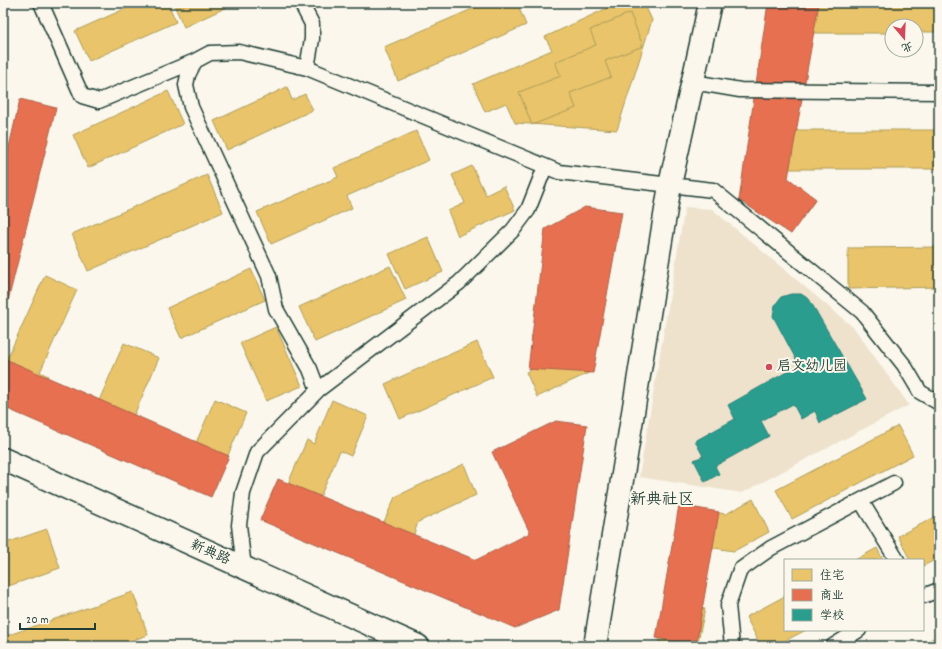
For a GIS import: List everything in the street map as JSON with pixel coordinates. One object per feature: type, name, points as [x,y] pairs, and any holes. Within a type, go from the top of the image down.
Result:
[{"type":"street","points":[[595,646],[670,186],[710,3]]},
{"type":"street","name":"新典路","points":[[3,459],[418,646]]},
{"type":"lane","points":[[41,3],[82,96],[99,101],[210,53],[239,52],[307,68],[559,172],[713,190],[862,312],[904,365],[920,392],[939,402]]},
{"type":"lane","points":[[301,3],[312,24],[312,39],[307,68]]},
{"type":"lane","points":[[194,61],[186,85],[191,107],[269,276],[276,309],[310,369],[318,390]]},
{"type":"lane","points":[[693,82],[740,90],[939,92]]},
{"type":"lane","points":[[244,568],[239,525],[243,493],[257,452],[318,390],[459,283],[512,230],[528,210],[546,167]]},
{"type":"lane","points":[[732,646],[728,605],[740,570],[771,548],[894,483]]},
{"type":"lane","points":[[861,501],[896,559]]},
{"type":"lane","points":[[924,596],[938,592]]},
{"type":"lane","points":[[833,646],[857,631]]},
{"type":"shaded area","name":"启文幼儿园","points":[[685,207],[712,209],[854,328],[909,405],[742,493],[639,477]]},
{"type":"building: 住宅","points":[[138,3],[168,3],[176,22],[89,61],[75,31]]},
{"type":"building: 住宅","points":[[173,3],[236,3],[184,27]]},
{"type":"building: 住宅","points":[[486,3],[517,3],[526,25],[398,81],[384,47]]},
{"type":"building: 住宅","points":[[618,3],[644,3],[652,20],[617,130],[515,123],[506,103],[485,112],[473,84],[552,50],[545,37]]},
{"type":"building: 住宅","points":[[775,3],[939,3],[939,32],[924,32],[924,18],[884,18],[884,33],[775,33]]},
{"type":"building: 住宅","points":[[630,13],[643,46],[605,61],[611,77],[570,93],[576,108],[532,125],[519,92],[561,76],[555,62],[596,45],[590,30]]},
{"type":"building: 住宅","points":[[287,87],[292,100],[305,94],[313,110],[227,150],[214,121]]},
{"type":"building: 住宅","points":[[168,91],[183,124],[88,168],[73,135]]},
{"type":"building: 住宅","points":[[756,130],[939,130],[939,169],[755,169]]},
{"type":"building: 住宅","points":[[416,131],[429,160],[347,196],[352,208],[271,244],[257,212],[338,177],[334,168]]},
{"type":"building: 住宅","points":[[472,166],[486,195],[504,186],[515,210],[458,236],[448,211],[465,203],[452,175]]},
{"type":"building: 住宅","points":[[207,175],[223,212],[88,271],[72,234]]},
{"type":"building: 住宅","points":[[569,220],[582,249],[601,241],[612,264],[555,290],[544,266],[562,258],[549,229]]},
{"type":"building: 住宅","points":[[428,237],[443,272],[405,289],[389,254]]},
{"type":"building: 住宅","points":[[939,247],[939,287],[848,289],[848,248]]},
{"type":"building: 住宅","points":[[390,266],[406,300],[315,342],[299,307]]},
{"type":"building: 住宅","points":[[251,269],[265,300],[181,338],[167,308]]},
{"type":"building: 住宅","points":[[45,275],[77,290],[40,372],[48,376],[29,417],[3,404],[3,390],[14,365],[6,361]]},
{"type":"building: 住宅","points":[[276,327],[302,386],[266,401],[240,343]]},
{"type":"building: 住宅","points":[[551,327],[564,356],[582,347],[593,371],[537,397],[526,372],[544,364],[531,336]]},
{"type":"building: 住宅","points":[[477,342],[493,377],[400,419],[385,384]]},
{"type":"building: 住宅","points":[[124,343],[159,358],[117,454],[82,440]]},
{"type":"building: 住宅","points":[[215,399],[246,413],[211,495],[179,482]]},
{"type":"building: 住宅","points":[[332,400],[368,416],[351,456],[340,451],[304,534],[272,520],[307,440],[314,444]]},
{"type":"building: 住宅","points":[[898,426],[913,455],[792,519],[776,490]]},
{"type":"building: 住宅","points":[[534,435],[547,464],[565,456],[576,480],[520,505],[509,481],[527,473],[514,444]]},
{"type":"building: 住宅","points":[[464,464],[476,495],[418,522],[400,576],[366,562],[395,497]]},
{"type":"building: 住宅","points":[[753,499],[769,532],[734,551],[675,542],[681,507],[726,514]]},
{"type":"building: 住宅","points":[[939,515],[939,558],[924,566],[924,559],[910,559],[898,536]]},
{"type":"building: 住宅","points":[[47,529],[60,568],[3,588],[3,544]]},
{"type":"building: 住宅","points":[[517,544],[530,574],[548,565],[559,589],[503,614],[492,590],[510,582],[497,553]]},
{"type":"building: 住宅","points":[[877,548],[882,559],[857,559]]},
{"type":"building: 住宅","points":[[133,592],[148,635],[116,646],[3,646],[3,637]]},
{"type":"building: 住宅","points":[[784,597],[784,631],[804,631],[775,646],[761,646],[746,617]]},
{"type":"building: 住宅","points":[[665,602],[705,609],[697,646],[658,646]]},
{"type":"building: 住宅","points":[[939,635],[939,646],[919,646]]},
{"type":"building: 商业","points":[[768,3],[819,3],[788,178],[816,199],[791,234],[739,200]]},
{"type":"building: 商业","points":[[20,99],[56,108],[3,321],[3,173]]},
{"type":"building: 商业","points":[[585,207],[622,212],[593,373],[528,369],[545,229]]},
{"type":"building: 商业","points":[[3,358],[229,456],[211,497],[3,407]]},
{"type":"building: 商业","points":[[556,421],[587,425],[559,610],[515,628],[260,520],[278,479],[476,560],[530,533],[492,452]]},
{"type":"building: 商业","points":[[679,505],[719,512],[696,645],[656,638]]},
{"type":"building: 学校","points":[[791,294],[801,294],[809,299],[867,399],[820,423],[815,411],[801,419],[793,404],[761,421],[769,436],[715,466],[719,474],[705,482],[694,460],[703,456],[695,441],[735,419],[728,405],[799,365],[773,316],[775,305],[781,297]]},
{"type":"place","name":"启文幼儿园","points":[[769,367]]},
{"type":"district","name":"新典社区","points":[[662,500]]}]
